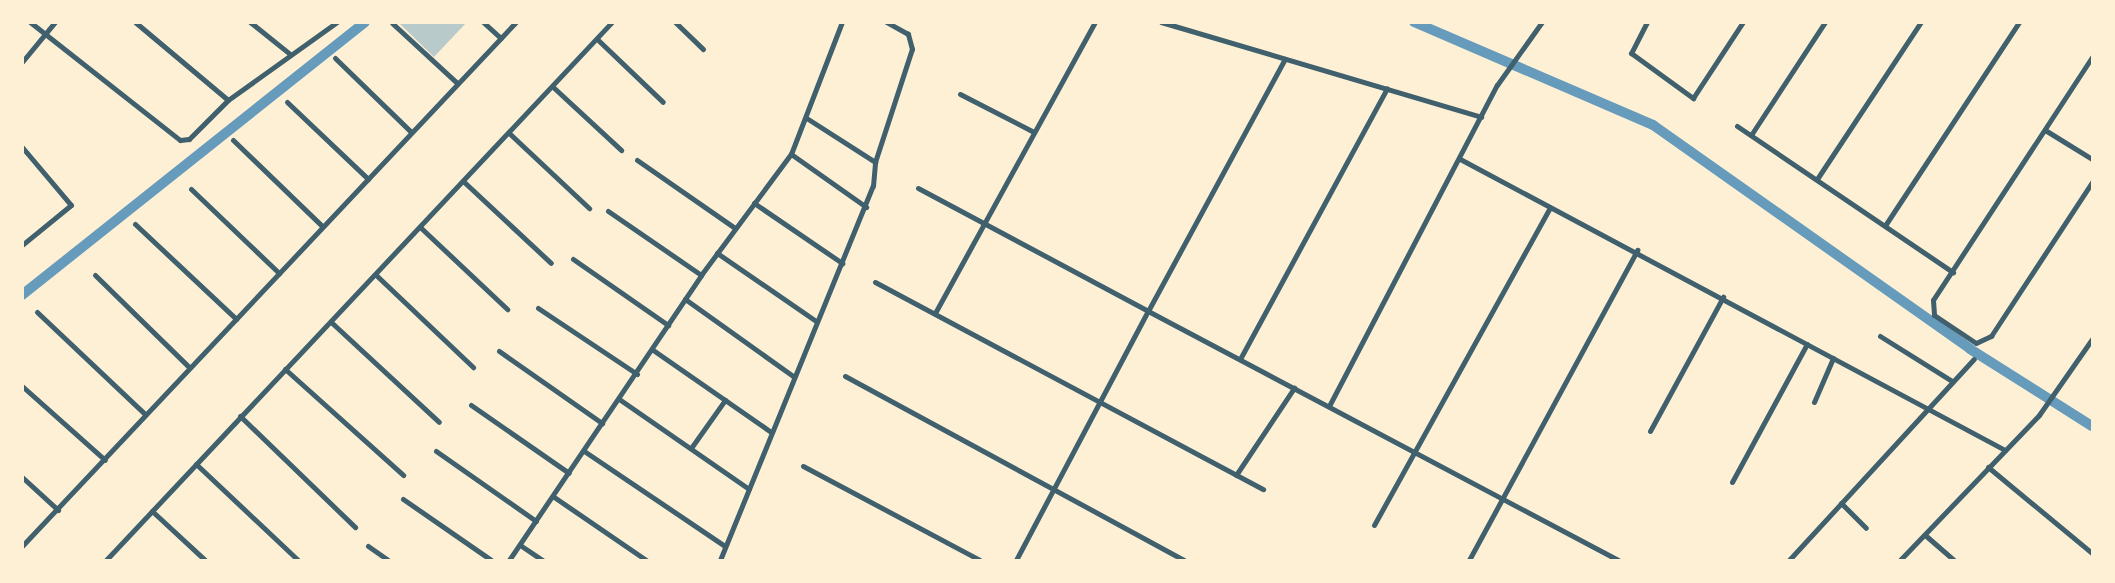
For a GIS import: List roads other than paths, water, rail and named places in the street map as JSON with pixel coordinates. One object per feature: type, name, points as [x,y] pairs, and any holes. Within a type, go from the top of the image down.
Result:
[{"type":"street","points":[[30,22],[180,140],[189,139],[228,100],[337,22]]},
{"type":"street","points":[[22,62],[55,22]]},
{"type":"street","points":[[135,22],[228,100]]},
{"type":"street","points":[[250,22],[290,54]]},
{"type":"street","points":[[483,22],[501,38]]},
{"type":"street","points":[[22,546],[516,22]]},
{"type":"street","points":[[108,560],[240,416],[376,275],[612,22]]},
{"type":"street","points":[[675,22],[703,49]]},
{"type":"street","points":[[509,561],[637,374],[701,275],[791,154],[808,119],[842,22]]},
{"type":"street","points":[[720,561],[793,376],[866,207],[875,162],[912,49],[908,34],[886,22]]},
{"type":"street","points":[[935,313],[1095,22]]},
{"type":"street","points":[[1161,22],[1481,117]]},
{"type":"street","points":[[1329,406],[1481,117],[1509,69],[1542,22]]},
{"type":"street","points":[[1647,22],[1630,53],[1693,98],[1743,22]]},
{"type":"street","points":[[1751,135],[1825,22]]},
{"type":"street","points":[[1817,179],[1921,22]]},
{"type":"street","points":[[1886,224],[2019,22]]},
{"type":"street","points":[[393,23],[457,83]]},
{"type":"street","points":[[597,39],[663,102]]},
{"type":"street","points":[[2092,57],[1930,309],[1954,330],[1976,343],[1991,336],[2092,182]]},
{"type":"street","points":[[335,58],[411,132]]},
{"type":"street","points":[[1016,561],[1285,59]]},
{"type":"street","points":[[553,87],[621,150]]},
{"type":"street","points":[[1240,359],[1387,88]]},
{"type":"street","points":[[960,94],[1034,132]]},
{"type":"street","points":[[287,102],[368,179]]},
{"type":"street","points":[[808,119],[875,162]]},
{"type":"street","points":[[1737,126],[1886,224],[1953,272]]},
{"type":"street","points":[[2045,130],[2092,159]]},
{"type":"street","points":[[509,133],[589,208]]},
{"type":"street","points":[[233,140],[322,226]]},
{"type":"street","points":[[22,147],[71,205],[22,244]]},
{"type":"street","points":[[791,154],[866,207]]},
{"type":"street","points":[[1460,159],[1637,250],[2005,450]]},
{"type":"street","points":[[637,160],[735,228]]},
{"type":"street","points":[[464,181],[551,263]]},
{"type":"street","points":[[918,188],[1414,450],[1618,561]]},
{"type":"street","points":[[190,189],[279,273]]},
{"type":"street","points":[[754,203],[842,263]]},
{"type":"street","points":[[1374,525],[1550,207]]},
{"type":"street","points":[[608,212],[701,275]]},
{"type":"street","points":[[135,224],[236,319]]},
{"type":"street","points":[[420,227],[507,309]]},
{"type":"street","points":[[1469,561],[1637,250]]},
{"type":"street","points":[[717,253],[816,321]]},
{"type":"street","points":[[573,259],[668,325]]},
{"type":"street","points":[[95,275],[189,368]]},
{"type":"street","points":[[376,275],[473,367]]},
{"type":"street","points":[[875,282],[1101,399],[1263,489]]},
{"type":"street","points":[[1650,431],[1723,297]]},
{"type":"street","points":[[685,299],[793,376]]},
{"type":"street","points":[[538,308],[637,374]]},
{"type":"street","points":[[37,312],[145,414]]},
{"type":"street","points":[[331,322],[440,422]]},
{"type":"street","points":[[1880,336],[1952,381]]},
{"type":"street","points":[[1900,561],[2039,415],[2056,394],[2092,339]]},
{"type":"street","points":[[1732,482],[1807,344]]},
{"type":"street","points":[[653,350],[771,432]]},
{"type":"street","points":[[500,351],[602,423]]},
{"type":"street","points":[[1814,402],[1833,358]]},
{"type":"street","points":[[1789,561],[1974,359]]},
{"type":"street","points":[[285,369],[403,476]]},
{"type":"street","points":[[845,376],[1184,561]]},
{"type":"street","points":[[22,386],[105,460]]},
{"type":"street","points":[[1236,475],[1294,388]]},
{"type":"street","points":[[619,399],[749,489]]},
{"type":"street","points":[[691,448],[725,400]]},
{"type":"street","points":[[471,405],[569,473]]},
{"type":"street","points":[[240,416],[355,527]]},
{"type":"street","points":[[436,451],[536,521]]},
{"type":"street","points":[[584,451],[726,546]]},
{"type":"street","points":[[196,464],[298,561]]},
{"type":"street","points":[[803,466],[980,561]]},
{"type":"street","points":[[1988,467],[2092,553]]},
{"type":"street","points":[[22,477],[58,510]]},
{"type":"street","points":[[554,497],[646,561]]},
{"type":"street","points":[[403,499],[490,561]]},
{"type":"street","points":[[1841,503],[1866,528]]},
{"type":"street","points":[[152,511],[205,561]]},
{"type":"street","points":[[1925,535],[1954,561]]},
{"type":"street","points":[[520,545],[542,561]]},
{"type":"street","points":[[368,546],[388,561]]},
{"type":"waterway","points":[[22,295],[365,22]]},
{"type":"waterway","points":[[1414,22],[1653,125],[1970,349],[2092,426]]}]
